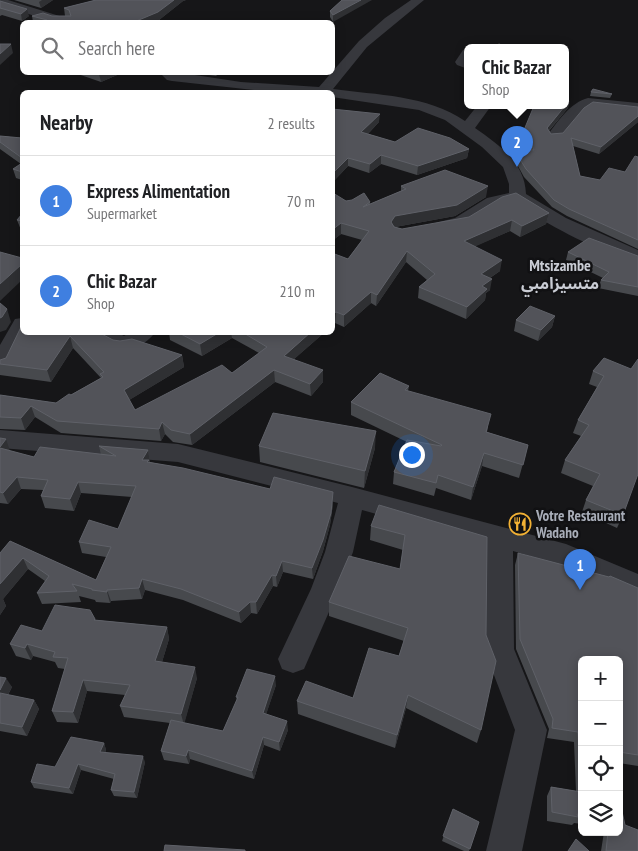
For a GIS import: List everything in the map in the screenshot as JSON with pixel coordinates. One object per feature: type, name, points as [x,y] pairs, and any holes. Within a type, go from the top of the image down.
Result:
[{"type":"street","points":[[326,90],[363,44],[389,21],[418,0]]},
{"type":"street","points":[[0,1],[59,20]]},
{"type":"street","points":[[169,75],[241,86],[296,90]]},
{"type":"street","points":[[169,75],[176,90]]},
{"type":"street","points":[[335,93],[422,106],[450,117],[488,144],[510,165],[517,184],[517,196]]},
{"type":"street","points":[[573,97],[588,102],[638,107]]},
{"type":"street","points":[[555,136],[576,111],[588,102]]},
{"type":"street","points":[[467,129],[482,109]]},
{"type":"street","points":[[426,229],[461,222],[493,202],[517,196]]},
{"type":"street","points":[[517,196],[528,204],[595,239],[638,257]]},
{"type":"street","points":[[0,364],[20,328]]},
{"type":"street","points":[[104,335],[126,345],[141,335]]},
{"type":"street","points":[[0,439],[178,453],[352,496],[566,556],[638,587]]},
{"type":"street","points":[[293,659],[325,589],[339,552],[352,496]]},
{"type":"street","points":[[498,538],[499,648],[531,730],[504,851]]},
{"type":"building","points":[[96,0],[174,0],[158,12],[139,20],[47,20],[32,16],[43,13],[52,16],[71,16],[69,10],[64,8]]},
{"type":"building","points":[[342,0],[361,0],[333,15],[330,11]]},
{"type":"building","points":[[0,1],[27,9],[21,14],[0,8]]},
{"type":"building","points":[[0,44],[11,44],[0,54]]},
{"type":"building","points":[[593,89],[612,94],[591,92]]},
{"type":"building","points":[[593,102],[638,107],[638,116],[601,147],[571,138],[580,176],[600,180],[609,168],[625,172],[635,156],[638,157],[638,240],[569,209],[554,200],[526,169],[513,148],[534,150],[524,130],[533,109],[563,109],[547,128],[551,134],[563,133],[584,108]]},
{"type":"building","points":[[335,109],[380,114],[361,132],[395,142],[418,128],[450,138],[469,149],[418,166],[381,155],[370,164],[348,158],[335,171]]},
{"type":"building","points":[[0,136],[20,138],[20,157],[0,142]]},
{"type":"building","points":[[20,164],[20,171],[13,169]]},
{"type":"building","points":[[445,170],[488,186],[457,205],[395,216],[391,222],[394,227],[402,229],[469,217],[502,197],[516,193],[549,213],[522,226],[512,220],[464,241],[502,260],[481,274],[492,279],[482,286],[487,289],[467,307],[419,287],[435,274],[407,251],[377,295],[371,292],[344,315],[335,312],[335,254],[348,259],[369,231],[341,223],[335,228],[335,194],[346,201],[352,200],[364,193],[370,202],[363,207],[406,189],[401,186]]},
{"type":"building","points":[[589,238],[638,256],[638,287],[601,280],[609,272],[568,252]]},
{"type":"building","points":[[0,252],[20,257],[20,266],[0,284]]},
{"type":"building","points":[[0,303],[7,309],[0,318]]},
{"type":"building","points":[[530,306],[555,316],[541,330],[516,320]]},
{"type":"building","points":[[20,329],[20,335],[104,335],[120,341],[132,339],[182,355],[124,390],[135,410],[222,365],[232,373],[267,347],[247,335],[308,335],[284,356],[323,370],[310,384],[274,370],[190,434],[171,430],[162,422],[159,429],[57,421],[31,406],[21,418],[0,417],[0,395],[56,403],[69,394],[71,395],[103,377],[100,374],[104,372],[70,336],[47,370],[0,364],[0,360],[6,358]]},
{"type":"building","points":[[183,335],[215,335],[200,344]]},
{"type":"building","points":[[604,358],[631,369],[638,359],[638,474],[623,515],[586,500],[600,474],[565,460],[589,425],[578,420],[604,376],[593,371]]},
{"type":"building","points":[[380,373],[409,386],[405,390],[491,414],[486,432],[528,445],[523,465],[484,453],[473,487],[438,475],[436,483],[394,472],[407,440],[442,445],[351,402]]},
{"type":"building","points":[[273,413],[376,431],[365,471],[259,446]]},
{"type":"building","points":[[0,438],[6,439],[0,447]]},
{"type":"building","points":[[99,446],[148,450],[142,460],[149,460],[147,462],[183,468],[270,489],[274,477],[333,492],[331,513],[312,568],[282,561],[276,576],[272,575],[256,602],[250,602],[239,612],[181,589],[142,579],[139,588],[107,590],[107,592],[72,584],[77,591],[37,593],[49,576],[23,558],[0,584],[0,553],[10,541],[96,580],[111,547],[79,542],[89,520],[118,529],[136,486],[78,482],[70,499],[41,496],[48,480],[17,477],[3,493],[0,492],[0,448],[34,457],[40,447],[116,456]]},
{"type":"building","points":[[379,505],[487,537],[486,635],[496,661],[481,730],[408,695],[397,735],[297,701],[306,681],[353,698],[369,648],[399,656],[408,628],[329,602],[349,556],[400,569],[405,535],[371,526]]},
{"type":"building","points":[[518,553],[610,576],[638,588],[638,755],[623,753],[623,656],[578,656],[578,732],[552,728],[553,719],[520,639]]},
{"type":"building","points":[[55,605],[90,610],[94,620],[167,627],[155,661],[195,667],[181,714],[120,706],[130,685],[83,680],[73,712],[52,711],[68,658],[53,657],[55,652],[27,644],[25,648],[10,644],[21,625],[42,631]]},
{"type":"building","points":[[247,669],[275,676],[263,713],[287,721],[279,742],[263,737],[252,771],[188,750],[186,756],[161,751],[171,720],[223,731],[238,697],[236,697]]},
{"type":"building","points":[[0,677],[6,678],[0,690]]},
{"type":"building","points":[[0,693],[34,700],[22,727],[0,723]]},
{"type":"building","points":[[71,737],[104,743],[100,752],[143,756],[134,792],[111,790],[115,774],[78,764],[69,788],[31,782],[37,764],[55,767]]},
{"type":"building","points":[[551,787],[578,792],[578,817],[552,812]]},
{"type":"building","points":[[453,809],[479,822],[470,849],[443,836]]},
{"type":"building","points":[[623,816],[625,825],[638,830],[638,851],[606,851],[608,836],[623,836]]},
{"type":"building","points":[[576,839],[589,851],[568,851]]},
{"type":"building","points":[[165,845],[245,850],[245,851],[164,851]]},
{"type":"place","name":"Chic Bazar","points":[[517,167]]},
{"type":"place","name":"Votre Restaurant Wadaho","points":[[520,524]]},
{"type":"place","name":"Express Alimentation","points":[[580,590]]},
{"type":"district","name":"Mtsizambe متسيزامبي","points":[[560,274]]}]
